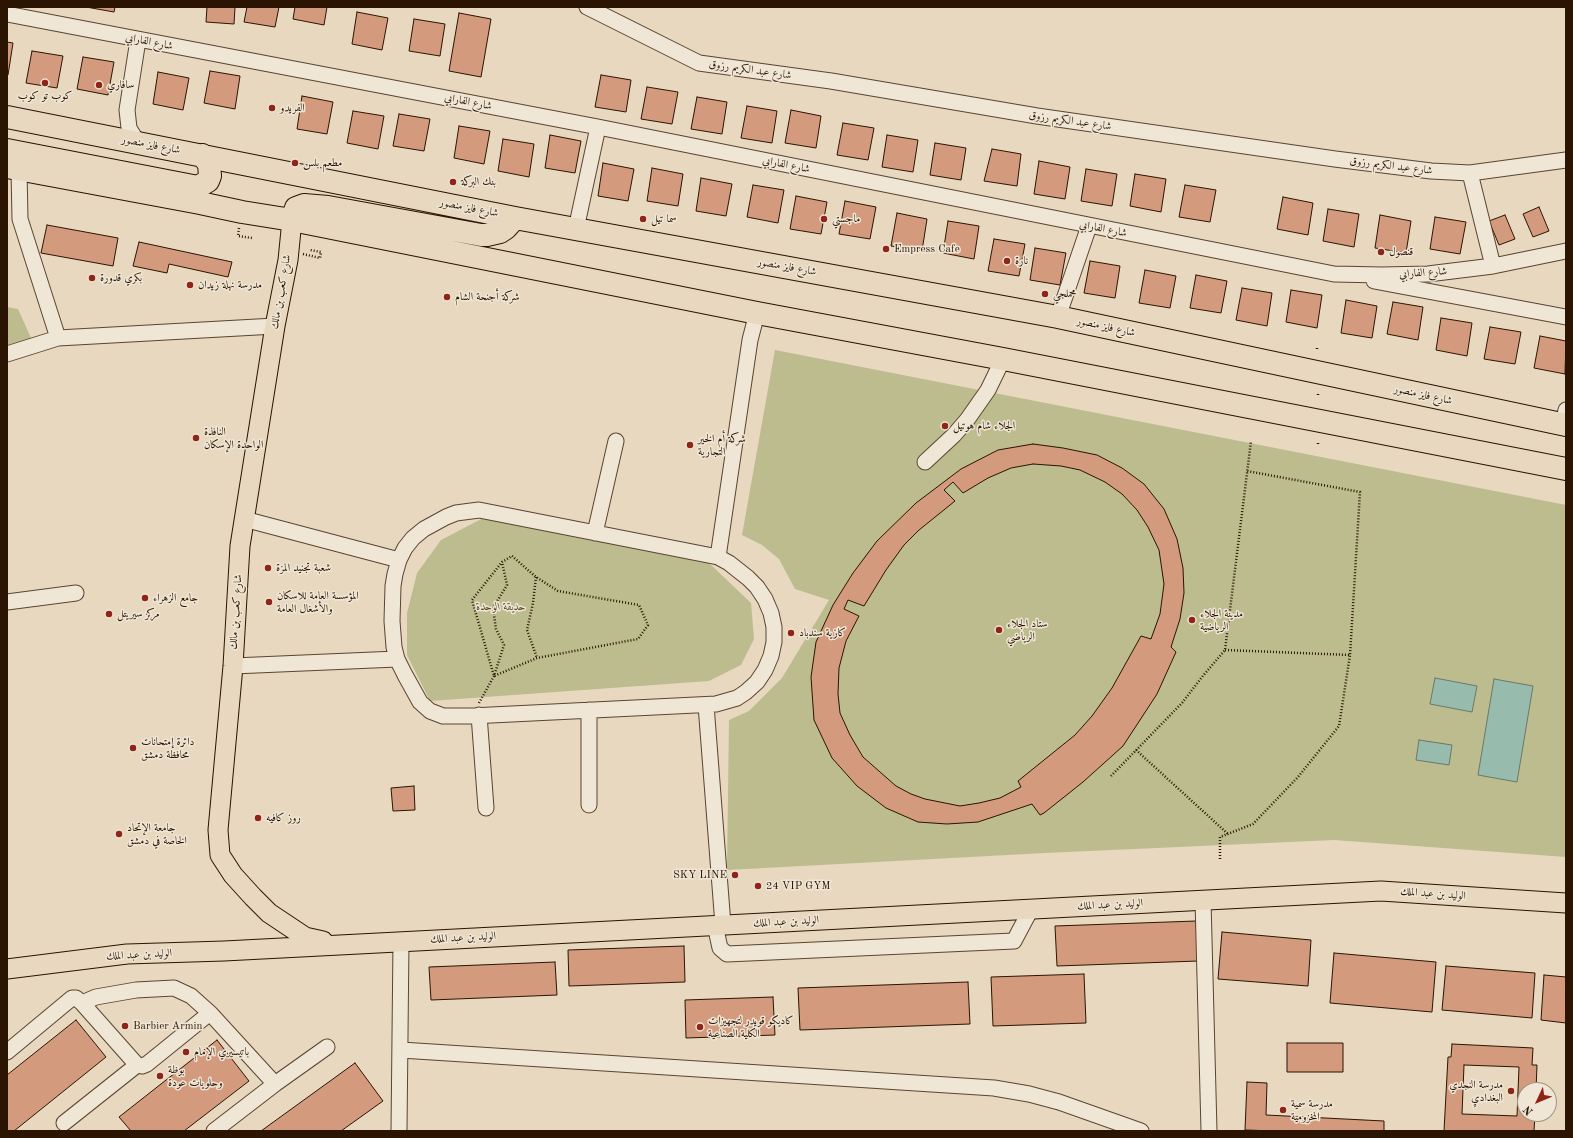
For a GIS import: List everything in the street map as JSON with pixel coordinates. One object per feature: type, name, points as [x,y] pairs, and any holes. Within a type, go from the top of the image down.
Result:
[{"type":"highway","name":"شارع فايز منصور","points":[[7,117],[515,218],[1058,317],[1565,420]]},
{"type":"highway","points":[[7,150],[198,186],[208,181],[210,176],[209,164],[202,155]]},
{"type":"highway","points":[[13,169],[292,220],[757,313],[1003,359],[1566,469]]},
{"type":"highway","points":[[292,220],[296,208],[304,204],[328,206],[487,235],[494,234],[506,228],[515,218]]},
{"type":"main road","name":"شارع كعب بن مالك","points":[[292,220],[289,251],[275,326],[240,546],[236,593],[233,666],[218,830],[220,855],[233,875],[269,913],[305,937],[338,945]]},
{"type":"main road","name":"الوليد بن عبد الملك","points":[[7,969],[127,954],[224,951],[1381,891],[1566,903]]},
{"type":"street","name":"شارع عبد الكريم رزوق","points":[[587,7],[699,63],[831,81],[1037,116],[1319,157],[1431,171],[1470,173],[1566,160]]},
{"type":"street","name":"شارع الفارابي","points":[[7,14],[598,127],[1334,274],[1428,274],[1493,266],[1566,251]]},
{"type":"street","points":[[138,40],[127,110],[129,128],[138,143]]},
{"type":"street","points":[[576,229],[598,127]]},
{"type":"street","points":[[13,169],[20,219],[58,338]]},
{"type":"street","points":[[1470,173],[1493,266]]},
{"type":"street","points":[[1058,317],[1089,226]]},
{"type":"street","points":[[1334,274],[1566,317]]},
{"type":"street","points":[[718,557],[750,340],[757,313]]},
{"type":"street","points":[[7,354],[58,338],[275,326]]},
{"type":"street","points":[[925,462],[954,435],[967,420],[988,390],[1003,359]]},
{"type":"street","points":[[596,533],[616,441]]},
{"type":"street","points":[[478,510],[596,533],[718,557],[729,563],[748,578],[765,599],[771,613],[774,627],[774,642],[771,656],[765,670],[757,682],[746,692],[727,701],[706,705],[475,716],[443,716],[430,711],[420,702],[397,659],[394,647],[392,621],[393,586],[399,560],[405,548],[413,538],[424,529],[446,516],[478,510]]},
{"type":"street","points":[[244,519],[399,560]]},
{"type":"street","points":[[7,602],[76,594]]},
{"type":"street","points":[[233,666],[397,659]]},
{"type":"street","points":[[706,705],[720,948],[727,954],[1014,941],[1031,909]]},
{"type":"street","points":[[589,710],[589,805]]},
{"type":"street","points":[[475,716],[486,808]]},
{"type":"street","points":[[1202,900],[1209,1131]]},
{"type":"street","points":[[399,1131],[401,941]]},
{"type":"street","points":[[82,1003],[96,996],[136,990],[174,988],[190,996],[210,1013],[275,1084]]},
{"type":"street","points":[[7,1052],[72,998],[76,998],[138,1065]]},
{"type":"street","points":[[64,1123],[138,1065],[142,1066],[147,1064],[210,1013]]},
{"type":"street","points":[[214,1131],[326,1047]]},
{"type":"street","points":[[401,1050],[994,1088],[1029,1094],[1059,1102],[1140,1131]]},
{"type":"path","points":[[241,236],[252,238]]},
{"type":"path","points":[[289,251],[320,258],[321,252],[310,250]]},
{"type":"path","points":[[1111,776],[1182,703],[1225,650],[1251,441]]},
{"type":"path","points":[[1220,859],[1220,837],[1253,824],[1298,777],[1339,726],[1350,655],[1360,492],[1247,471]]},
{"type":"path","points":[[512,556],[536,577],[558,591],[640,606],[648,625],[638,639],[537,658],[494,676],[472,600],[502,562],[512,556]]},
{"type":"path","points":[[475,716],[494,676],[504,645],[496,629],[493,608],[507,585],[502,562]]},
{"type":"path","points":[[536,577],[533,603],[527,630],[537,658]]},
{"type":"path","points":[[1225,650],[1350,655]]},
{"type":"path","points":[[1136,750],[1228,834]]},
{"type":"green space","points":[[7,307],[18,309],[31,338],[7,345]]},
{"type":"green space","name":"مدينة الجلاء الرياضية","points":[[775,350],[1566,505],[1566,857],[1334,840],[1045,853],[727,870],[729,720],[749,711],[782,678],[829,600],[795,589],[779,559],[762,545],[742,535]]},
{"type":"green space","name":"حديقة الوحدة","points":[[489,515],[709,563],[751,603],[754,639],[741,665],[709,681],[430,701],[407,655],[407,613],[417,573],[441,540]]},
{"type":"shaded area","points":[[1435,678],[1477,686],[1472,712],[1430,704]]},
{"type":"shaded area","points":[[1494,679],[1533,686],[1517,782],[1478,775]]},
{"type":"shaded area","points":[[1419,740],[1452,745],[1449,765],[1416,760]]},
{"type":"building","points":[[86,7],[115,7],[114,12]]},
{"type":"building","points":[[207,7],[235,7],[234,24],[206,22]]},
{"type":"building","points":[[247,7],[279,7],[275,27],[244,22]]},
{"type":"building","points":[[295,7],[327,7],[324,25],[293,19]]},
{"type":"building","points":[[357,12],[388,18],[382,50],[352,44]]},
{"type":"building","points":[[459,13],[491,19],[481,77],[449,71]]},
{"type":"building","points":[[414,19],[445,24],[440,56],[409,51]]},
{"type":"building","points":[[7,42],[13,43],[8,75],[7,75]]},
{"type":"building","points":[[32,51],[63,56],[57,88],[26,83]]},
{"type":"building","points":[[83,57],[114,62],[108,95],[77,89]]},
{"type":"building","points":[[210,71],[240,76],[235,109],[204,103]]},
{"type":"building","points":[[158,72],[189,78],[183,110],[153,104]]},
{"type":"building","points":[[601,75],[631,80],[626,112],[595,107]]},
{"type":"building","points":[[647,87],[678,92],[672,124],[641,119]]},
{"type":"building","points":[[302,96],[333,102],[327,134],[297,129]]},
{"type":"building","points":[[697,97],[727,102],[722,134],[691,129]]},
{"type":"building","points":[[747,106],[777,111],[772,143],[741,138]]},
{"type":"building","points":[[791,110],[821,116],[816,148],[785,143]]},
{"type":"building","points":[[353,111],[384,116],[378,149],[347,143]]},
{"type":"building","points":[[399,114],[430,119],[424,151],[393,146]]},
{"type":"building","points":[[843,123],[874,128],[868,160],[837,155]]},
{"type":"building","points":[[459,126],[490,131],[484,164],[454,158]]},
{"type":"building","points":[[550,135],[581,141],[575,173],[545,168]]},
{"type":"building","points":[[887,135],[918,140],[913,172],[882,167]]},
{"type":"building","points":[[503,139],[534,144],[529,177],[498,171]]},
{"type":"building","points":[[935,143],[966,148],[961,180],[930,175]]},
{"type":"building","points":[[992,149],[1021,154],[1017,186],[984,181]]},
{"type":"building","points":[[1039,161],[1070,167],[1065,199],[1034,194]]},
{"type":"building","points":[[603,163],[634,169],[628,201],[598,196]]},
{"type":"building","points":[[652,168],[683,174],[678,206],[647,201]]},
{"type":"building","points":[[1086,169],[1117,174],[1112,206],[1081,201]]},
{"type":"building","points":[[1135,174],[1166,179],[1161,212],[1130,206]]},
{"type":"building","points":[[701,178],[732,184],[726,216],[696,211]]},
{"type":"building","points":[[753,185],[784,190],[778,223],[747,217]]},
{"type":"building","points":[[1185,185],[1216,190],[1210,222],[1179,217]]},
{"type":"building","points":[[796,196],[827,202],[821,234],[790,229]]},
{"type":"building","points":[[1283,197],[1313,203],[1308,235],[1277,229]]},
{"type":"building","points":[[845,201],[876,207],[870,239],[839,234]]},
{"type":"building","points":[[1539,207],[1549,231],[1533,237],[1523,214]]},
{"type":"building","points":[[1328,209],[1359,214],[1354,247],[1323,241]]},
{"type":"building","points":[[897,213],[927,219],[922,251],[891,246]]},
{"type":"building","points":[[1380,215],[1411,221],[1406,253],[1375,248]]},
{"type":"building","points":[[1505,215],[1515,239],[1499,245],[1489,221]]},
{"type":"building","points":[[1435,217],[1466,222],[1460,254],[1430,249]]},
{"type":"building","points":[[948,221],[979,226],[974,259],[943,253]]},
{"type":"building","points":[[47,225],[118,238],[113,266],[41,253]]},
{"type":"building","points":[[994,239],[1025,244],[1019,276],[988,271]]},
{"type":"building","points":[[139,242],[232,262],[228,277],[169,264],[167,273],[133,266]]},
{"type":"building","points":[[1035,248],[1066,253],[1060,285],[1030,280]]},
{"type":"building","points":[[1090,261],[1120,266],[1115,298],[1084,293]]},
{"type":"building","points":[[1145,270],[1176,276],[1170,308],[1139,303]]},
{"type":"building","points":[[1196,275],[1227,281],[1221,313],[1190,308]]},
{"type":"building","points":[[1242,288],[1272,293],[1267,326],[1236,320]]},
{"type":"building","points":[[1291,290],[1322,295],[1317,328],[1286,322]]},
{"type":"building","points":[[1346,300],[1377,306],[1372,338],[1341,333]]},
{"type":"building","points":[[1393,302],[1423,307],[1418,340],[1387,334]]},
{"type":"building","points":[[1441,318],[1472,323],[1467,356],[1436,350]]},
{"type":"building","points":[[1490,327],[1521,332],[1515,364],[1484,359]]},
{"type":"building","points":[[1540,336],[1566,341],[1565,374],[1534,368]]},
{"type":"building","points":[[1033,444],[1097,455],[1122,468],[1144,484],[1164,509],[1177,539],[1183,568],[1184,593],[1180,619],[1171,647],[1176,652],[1157,694],[1123,746],[1083,782],[1044,813],[1040,815],[1032,804],[978,822],[947,824],[918,822],[886,808],[857,786],[832,758],[814,720],[811,677],[816,642],[833,605],[853,573],[877,541],[916,503],[961,469],[998,450]],"holes":[[[1033,464],[1061,466],[1080,470],[1105,482],[1122,494],[1137,510],[1148,527],[1159,550],[1164,584],[1160,614],[1151,639],[1141,636],[1112,688],[1092,716],[1075,735],[1018,781],[1021,787],[1000,798],[960,806],[925,799],[911,794],[896,786],[863,757],[850,735],[840,713],[838,694],[839,668],[846,641],[859,616],[844,609],[848,600],[864,606],[886,570],[904,545],[919,530],[955,501],[944,490],[953,482],[963,493],[988,478],[1011,468]]]},
{"type":"building","points":[[414,786],[415,810],[393,811],[391,788]]},
{"type":"building","points":[[1196,921],[1198,961],[1057,966],[1055,926]]},
{"type":"building","points":[[1222,932],[1311,940],[1308,986],[1218,979]]},
{"type":"building","points":[[684,946],[685,982],[569,986],[568,950]]},
{"type":"building","points":[[1334,953],[1436,962],[1432,1012],[1330,1003]]},
{"type":"building","points":[[555,962],[557,995],[431,1000],[429,967]]},
{"type":"building","points":[[1446,966],[1535,973],[1532,1018],[1442,1010]]},
{"type":"building","points":[[1084,974],[1086,1023],[993,1026],[991,977]]},
{"type":"building","points":[[1544,975],[1566,977],[1566,1023],[1541,1020]]},
{"type":"building","points":[[968,982],[970,1024],[800,1030],[798,988]]},
{"type":"building","points":[[773,997],[775,1035],[686,1038],[685,1000]]},
{"type":"building","points":[[76,1020],[106,1057],[14,1131],[7,1131],[7,1075]]},
{"type":"building","points":[[217,1040],[249,1081],[184,1131],[131,1131],[119,1117]]},
{"type":"building","points":[[1287,1043],[1343,1043],[1343,1072],[1287,1072]]},
{"type":"building","points":[[1452,1044],[1533,1048],[1532,1065],[1537,1065],[1536,1082],[1518,1082],[1519,1067],[1464,1065],[1462,1114],[1517,1116],[1517,1122],[1535,1122],[1534,1131],[1444,1131],[1448,1057],[1451,1057]]},
{"type":"building","points":[[355,1063],[383,1101],[341,1131],[261,1131]]},
{"type":"building","points":[[1247,1082],[1267,1083],[1266,1115],[1384,1121],[1384,1131],[1245,1130]]},
{"type":"place","name":"كوب تو كوب","points":[[45,83]]},
{"type":"place","name":"سافاري","points":[[99,85]]},
{"type":"place","name":"الفريدو","points":[[272,108]]},
{"type":"place","name":"مطعم بلس","points":[[295,163]]},
{"type":"place","name":"بنك البركة","points":[[453,182]]},
{"type":"place","name":"سما تيل","points":[[643,219]]},
{"type":"place","name":"ماجستي","points":[[824,219]]},
{"type":"place","name":"Empress Cafe","points":[[886,249]]},
{"type":"place","name":"قنصول","points":[[1381,252]]},
{"type":"place","name":"نارة","points":[[1007,261]]},
{"type":"place","name":"بكري قدورة","points":[[92,278]]},
{"type":"place","name":"مدرسة نهلة زيدان","points":[[190,285]]},
{"type":"place","name":"محملجي","points":[[1045,294]]},
{"type":"place","name":"شركة أجنحة الشام","points":[[447,297]]},
{"type":"place","name":"الجلاء شام هوتيل","points":[[945,426]]},
{"type":"place","name":"النافذة الواحدة الإسكان","points":[[196,438]]},
{"type":"place","name":"شركة أم الخير التجارية","points":[[690,445]]},
{"type":"place","name":"شعبة تجنيد المزة","points":[[268,568]]},
{"type":"place","name":"جامع الزهراء","points":[[145,598]]},
{"type":"place","name":"المؤسسة العامة للاسكان والأشغال العامة","points":[[269,602]]},
{"type":"place","name":"مركز سيريتل","points":[[109,614]]},
{"type":"place","name":"مدينة الجلاء الرياضية","points":[[1192,620]]},
{"type":"place","name":"ستاد الجلاء الرياضي","points":[[999,630]]},
{"type":"place","name":"كازية سندباد","points":[[791,633]]},
{"type":"place","name":"دائرة إمتحانات محافظة دمشق","points":[[133,748]]},
{"type":"place","name":"روز كافيه","points":[[258,818]]},
{"type":"place","name":"جامعة الإتحاد الخاصة في دمشق","points":[[119,834]]},
{"type":"place","name":"SKY LINE","points":[[735,875]]},
{"type":"place","name":"24 VIP GYM","points":[[758,886]]},
{"type":"place","name":"Barbier Armin","points":[[125,1026]]},
{"type":"place","name":"كاديكو قويدر لتجهيزات الكلية الصناعية","points":[[700,1027]]},
{"type":"place","name":"باتيسيري الإمام","points":[[186,1052]]},
{"type":"place","name":"بوظة وحلويات عودة","points":[[160,1076]]},
{"type":"place","name":"مدرسة النجدي البغداديِ","points":[[1511,1091]]},
{"type":"place","name":"مدرسة سمية المخزومية","points":[[1283,1110]]}]
